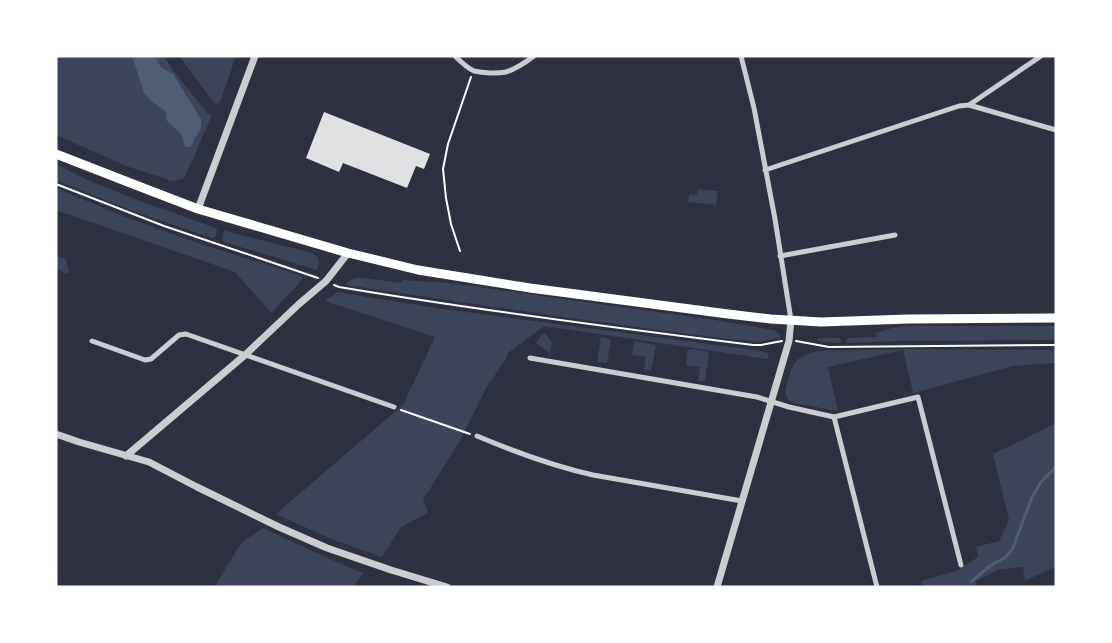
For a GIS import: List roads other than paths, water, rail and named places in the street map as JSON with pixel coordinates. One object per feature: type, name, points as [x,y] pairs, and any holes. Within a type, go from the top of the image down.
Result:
[{"type":"main road","points":[[56,154],[198,209],[348,253],[404,267],[530,288],[728,314],[821,322],[908,318],[1056,318]]},
{"type":"street","points":[[198,209],[255,56]]},
{"type":"street","points":[[455,56],[474,70],[490,73],[506,72],[534,56]]},
{"type":"street","points":[[717,587],[789,341],[791,320],[775,219],[754,108],[741,56]]},
{"type":"street","points":[[969,105],[1041,56]]},
{"type":"street","points":[[765,170],[959,106],[969,105],[1056,130]]},
{"type":"street","points":[[780,256],[895,235]]},
{"type":"street","points":[[126,456],[245,355],[326,281],[348,253]]},
{"type":"street","points":[[92,342],[145,360],[151,359],[179,335],[186,334],[394,407]]},
{"type":"street","points":[[530,358],[757,397],[789,407],[834,417],[918,397],[961,565]]},
{"type":"street","points":[[834,417],[877,587]]},
{"type":"street","points":[[56,434],[149,462],[279,527],[327,548],[447,587]]},
{"type":"street","points":[[477,436],[518,453],[577,471],[606,478],[742,501]]},
{"type":"waterway","points":[[971,582],[990,566],[1006,557],[1013,548],[1032,497],[1041,482],[1056,467]]}]
